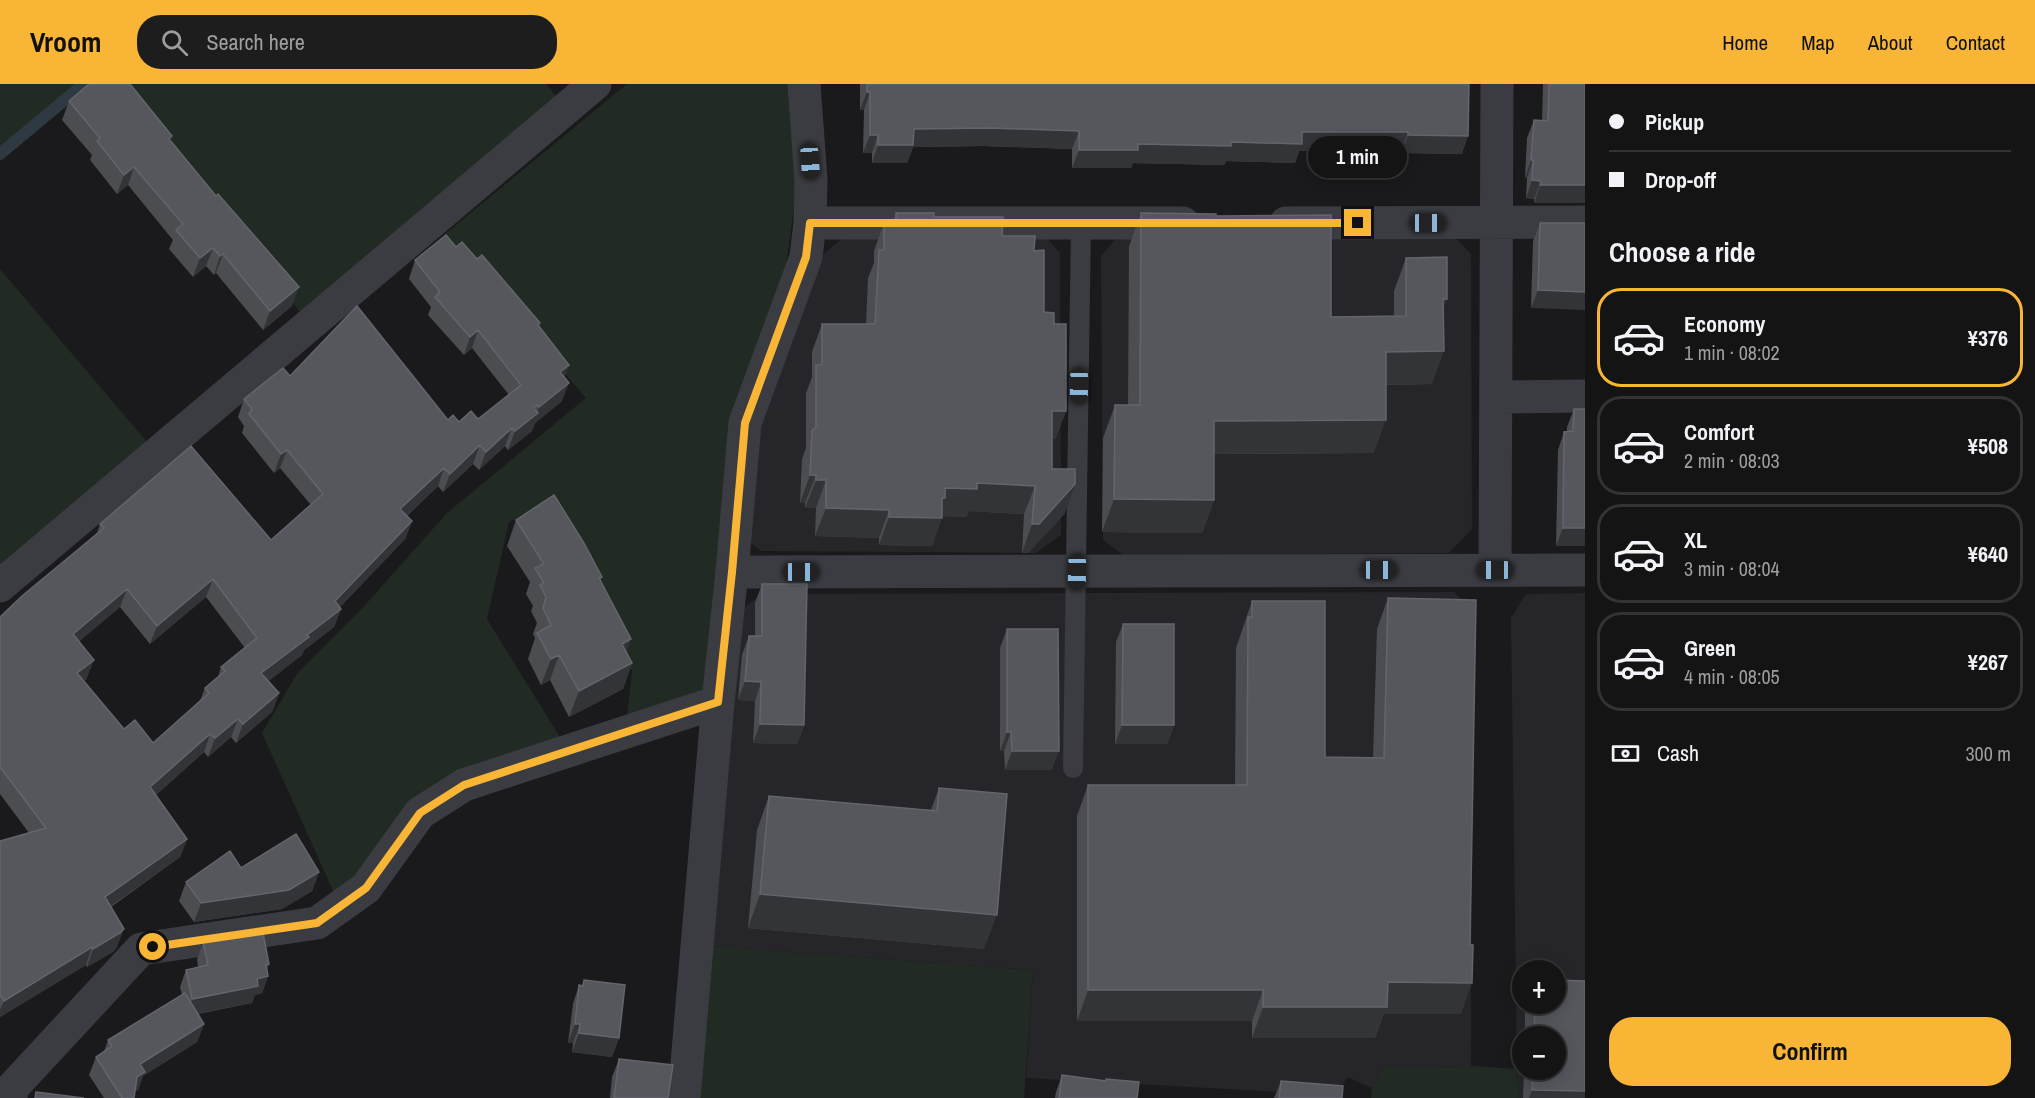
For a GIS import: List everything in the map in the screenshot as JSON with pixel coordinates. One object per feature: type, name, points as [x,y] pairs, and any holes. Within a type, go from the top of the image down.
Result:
[{"type":"street","points":[[0,586],[595,84]]},
{"type":"street","points":[[684,1098],[745,423],[806,257],[811,180],[804,84]]},
{"type":"street","points":[[1495,570],[1497,84]]},
{"type":"street","points":[[1259,223],[1585,222]]},
{"type":"street","points":[[810,223],[1212,223]]},
{"type":"street","points":[[1497,397],[1585,396]]},
{"type":"street","points":[[732,572],[1585,570]]},
{"type":"street","points":[[11,1098],[12,1088],[141,949],[317,923],[366,888],[420,813],[464,785],[718,702]]},
{"type":"lane","points":[[1073,768],[1081,223]]},
{"type":"shaded area","points":[[0,84],[84,84],[0,154]]},
{"type":"shaded area","points":[[123,84],[546,84],[560,101],[300,312]]},
{"type":"shaded area","points":[[627,84],[790,84],[796,193],[785,272],[705,696],[627,716],[632,671],[545,502],[509,522],[487,619],[563,742],[447,785],[364,873],[335,895],[262,733],[297,674],[359,612],[447,513],[586,398],[445,234]]},
{"type":"shaded area","points":[[845,236],[1045,236],[1060,253],[1061,535],[1036,553],[761,551],[742,537],[758,428],[821,256]]},
{"type":"shaded area","points":[[1118,236],[1454,236],[1471,254],[1472,529],[1449,553],[1123,555],[1103,540],[1101,256]]},
{"type":"shaded area","points":[[0,269],[147,442],[0,566]]},
{"type":"shaded area","points":[[1454,592],[1472,610],[1471,1066],[1383,1068],[1372,1088],[1347,1077],[1338,1095],[1026,1078],[1033,970],[710,946],[738,611],[763,594]]},
{"type":"shaded area","points":[[1585,593],[1585,1098],[1519,1098],[1518,1080],[1566,1080],[1566,1026],[1516,1026],[1516,1014],[1566,1014],[1566,960],[1516,960],[1511,618],[1526,594]]},
{"type":"shaded area","points":[[710,946],[1033,970],[1024,1098],[699,1098]]},
{"type":"shaded area","points":[[1471,1066],[1512,1069],[1512,1080],[1518,1080],[1519,1098],[1371,1098],[1372,1088],[1383,1068]]},
{"type":"building","points":[[89,84],[130,84],[172,136],[169,139],[216,196],[218,194],[299,287],[270,311],[223,254],[220,256],[213,248],[200,258],[176,230],[183,224],[134,167],[124,175],[97,141],[100,138],[69,101]]},
{"type":"building","points":[[867,84],[1469,84],[1468,136],[1408,135],[1408,132],[1302,132],[1302,144],[1231,142],[1231,146],[1138,144],[1138,150],[1079,150],[1079,131],[991,128],[914,129],[913,145],[878,145],[878,135],[870,135],[870,92],[867,92]]},
{"type":"building","points":[[1549,84],[1585,84],[1585,185],[1540,185],[1541,181],[1532,180],[1534,120],[1548,121]]},
{"type":"building","points":[[896,213],[934,213],[934,217],[1003,217],[1002,236],[1035,236],[1034,251],[1044,250],[1044,312],[1054,313],[1054,324],[1066,324],[1066,411],[1052,411],[1052,469],[1075,469],[1075,484],[1039,524],[1032,524],[1035,486],[977,483],[977,489],[945,488],[945,498],[942,498],[942,518],[889,517],[889,510],[826,508],[826,480],[816,480],[816,475],[810,475],[812,431],[816,427],[816,365],[822,365],[822,324],[875,324],[879,250],[884,250],[884,223],[896,223]]},
{"type":"building","points":[[1141,213],[1216,214],[1216,216],[1331,215],[1331,317],[1406,316],[1406,258],[1447,257],[1447,299],[1443,299],[1444,351],[1386,352],[1386,420],[1214,421],[1214,500],[1114,499],[1115,405],[1140,405]]},
{"type":"building","points":[[1540,223],[1585,223],[1585,292],[1538,290]]},
{"type":"building","points":[[446,235],[456,247],[462,242],[477,259],[482,255],[540,323],[538,325],[569,365],[560,372],[569,383],[539,407],[537,405],[534,408],[538,413],[515,431],[512,428],[486,452],[480,445],[450,474],[444,468],[400,509],[412,521],[335,601],[341,609],[307,635],[309,637],[261,673],[279,693],[243,724],[238,719],[215,738],[210,734],[150,787],[187,839],[105,897],[124,929],[4,1001],[0,995],[0,841],[46,828],[0,767],[0,617],[104,528],[100,524],[191,446],[271,540],[323,494],[287,450],[281,454],[249,414],[252,409],[244,399],[283,368],[290,376],[357,306],[448,420],[453,415],[459,422],[471,411],[478,419],[521,385],[478,330],[470,337],[435,297],[440,292],[415,260]],"holes":[[[213,579],[257,638],[221,667],[225,671],[205,688],[209,693],[153,743],[135,720],[124,729],[77,673],[94,660],[73,634],[127,589],[157,626]]]},
{"type":"building","points":[[1574,409],[1585,409],[1585,528],[1563,528],[1564,432],[1573,431]]},
{"type":"building","points":[[554,495],[584,543],[602,577],[599,578],[631,639],[622,644],[632,663],[579,691],[559,655],[551,659],[537,633],[551,625],[543,608],[546,597],[540,585],[544,583],[535,568],[544,564],[516,520]]},
{"type":"building","points":[[762,584],[807,584],[804,725],[760,724],[761,682],[745,681],[749,636],[762,636]]},
{"type":"building","points":[[1388,598],[1476,600],[1470,945],[1473,945],[1472,983],[1388,982],[1387,1007],[1263,1007],[1263,990],[1088,990],[1088,785],[1247,785],[1248,617],[1252,617],[1252,601],[1325,601],[1325,757],[1384,758]]},
{"type":"building","points":[[1123,624],[1174,624],[1174,725],[1122,725]]},
{"type":"building","points":[[1007,629],[1058,629],[1059,751],[1012,751],[1011,732],[1007,732]]},
{"type":"building","points":[[939,788],[1007,794],[997,915],[760,894],[769,796],[937,811]]},
{"type":"building","points":[[296,834],[319,872],[289,890],[201,903],[186,882],[230,851],[241,868]]},
{"type":"building","points":[[263,933],[269,964],[266,965],[268,976],[257,979],[258,986],[192,999],[186,970],[208,965],[203,942]]},
{"type":"building","points":[[584,980],[625,985],[619,1038],[579,1033],[580,1024],[575,1024],[579,985],[583,986]]},
{"type":"building","points":[[1566,980],[1585,981],[1585,1091],[1532,1090],[1532,1080],[1566,1080],[1566,1026],[1534,1026],[1535,1014],[1566,1014]]},
{"type":"building","points":[[185,993],[204,1024],[140,1064],[145,1072],[137,1077],[134,1098],[122,1098],[96,1057],[112,1046],[108,1040]]},
{"type":"building","points":[[619,1059],[673,1065],[668,1098],[614,1098]]},
{"type":"building","points":[[1062,1075],[1106,1081],[1106,1079],[1139,1082],[1137,1098],[1059,1098]]},
{"type":"building","points":[[1281,1081],[1343,1086],[1342,1098],[1279,1098]]},
{"type":"building","points":[[36,1092],[84,1098],[35,1098]]},
{"type":"waterway","points":[[0,154],[84,84]]},
{"type":"route","points":[[153,947],[317,923],[366,888],[420,813],[464,785],[718,702],[745,423],[806,257],[810,223],[1358,223]]}]
